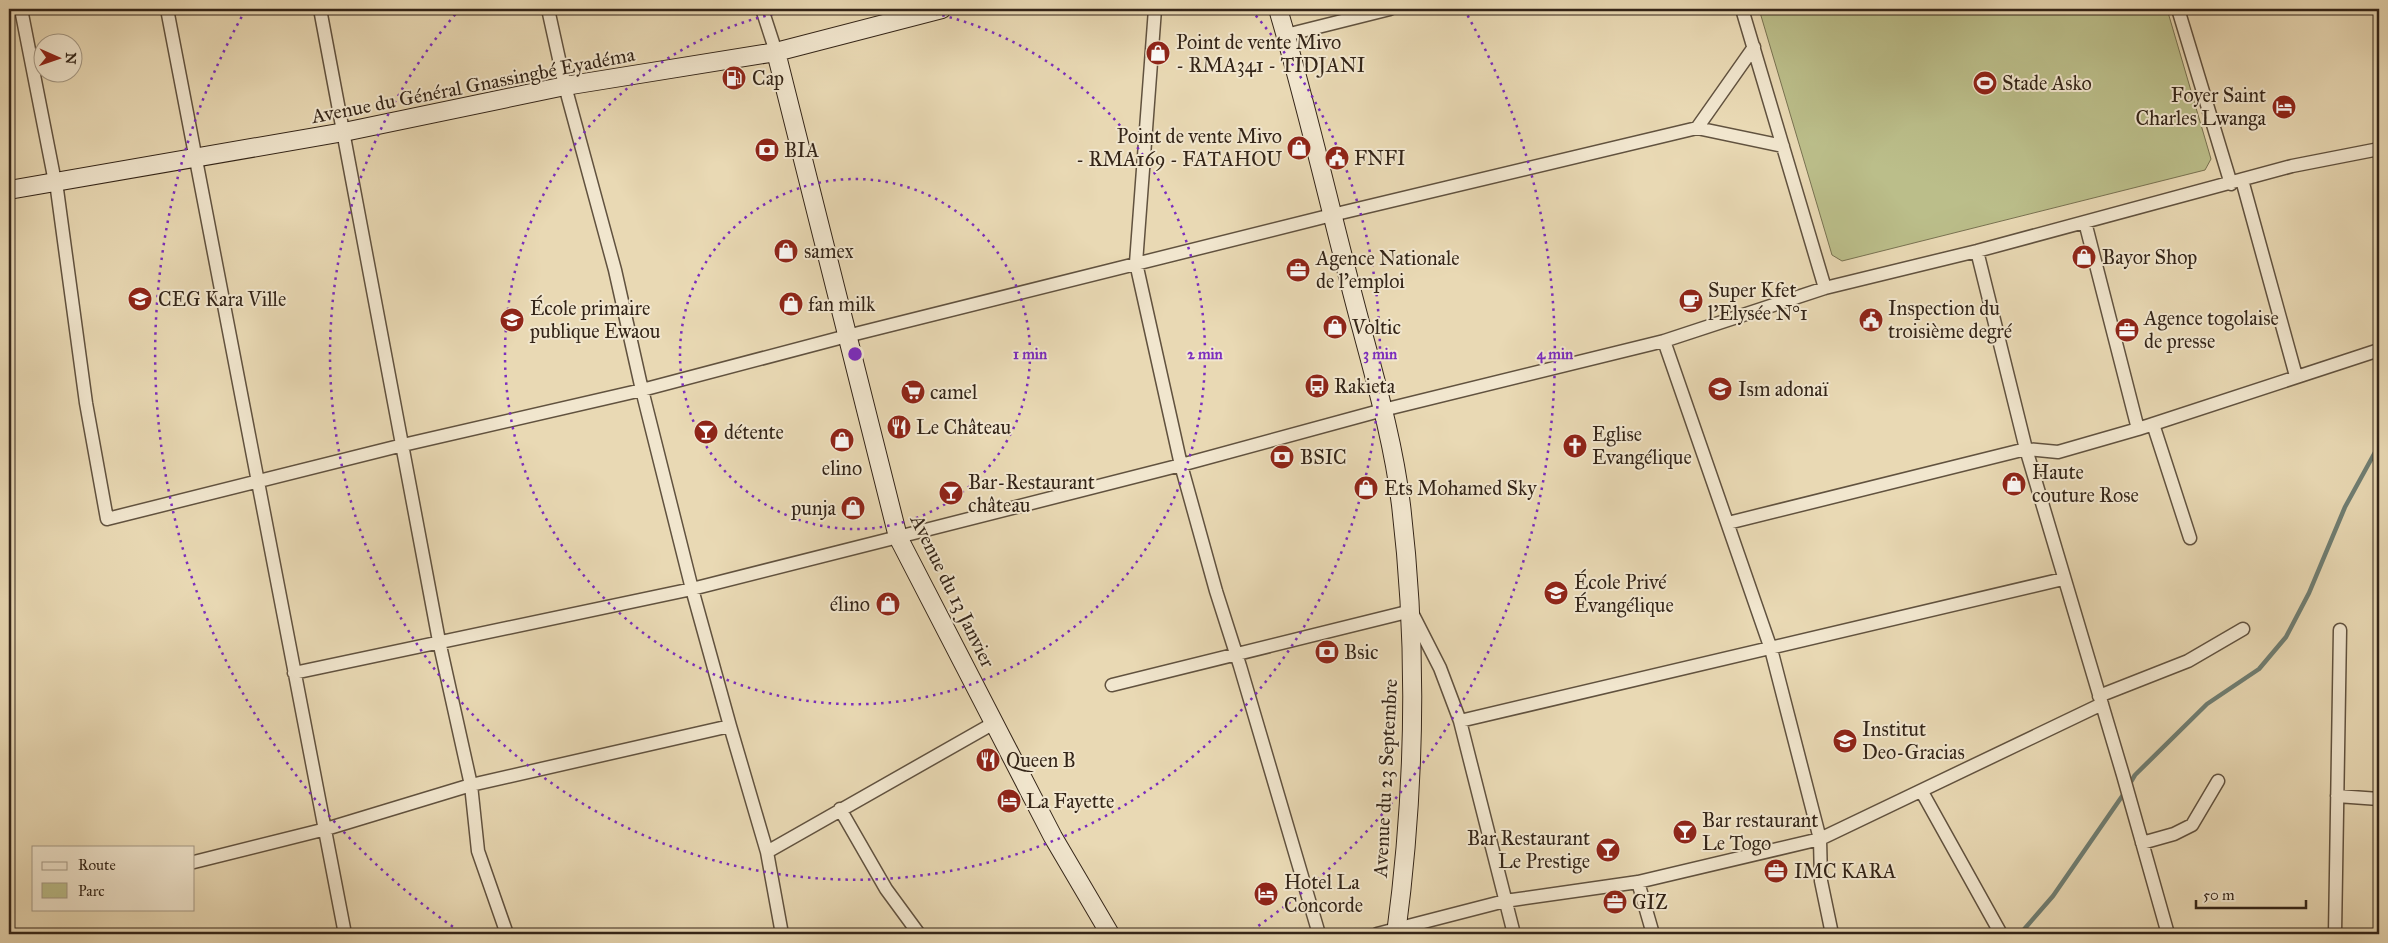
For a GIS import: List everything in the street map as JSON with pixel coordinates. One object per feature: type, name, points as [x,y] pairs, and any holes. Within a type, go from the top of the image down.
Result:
[{"type":"main road","name":"Avenue du Général Gnassingbé Eyadéma","points":[[9,190],[344,132],[565,86],[776,52],[942,9]]},
{"type":"main road","name":"Avenue du 23 Septembre","points":[[1278,9],[1383,410],[1400,503],[1410,611],[1413,706],[1409,813],[1396,932]]},
{"type":"main road","name":"Avenue du 13 Janvier","points":[[776,52],[898,537],[1053,837],[1110,934]]},
{"type":"street","points":[[21,9],[56,182],[86,403],[107,519],[403,445],[642,390],[1136,263],[1697,128],[1783,146]]},
{"type":"street","points":[[167,9],[345,934]]},
{"type":"street","points":[[320,9],[439,642],[471,785],[478,851],[507,934]]},
{"type":"street","points":[[548,9],[565,86],[614,270],[692,589],[767,852],[782,934]]},
{"type":"street","name":"Avenue du 13 Janvier","points":[[762,9],[776,52]]},
{"type":"street","points":[[1155,9],[1136,263],[1181,465],[1216,591],[1319,934]]},
{"type":"street","points":[[1286,35],[1390,9]]},
{"type":"street","points":[[1742,9],[1825,288]]},
{"type":"street","points":[[2178,9],[2236,182],[2296,376]]},
{"type":"street","points":[[1697,128],[1754,47]]},
{"type":"street","points":[[294,673],[692,589],[1181,465],[1383,410],[1664,341],[1825,288],[1977,251],[2292,166],[2379,149]]},
{"type":"street","points":[[2085,222],[2138,429]]},
{"type":"street","points":[[1977,251],[2026,449],[2124,775],[2168,934]]},
{"type":"street","points":[[1664,341],[1772,649],[1820,839],[1821,880],[1832,934]]},
{"type":"street","points":[[1728,523],[2026,449],[2058,452],[2138,429],[2379,350]]},
{"type":"street","points":[[2153,424],[2190,538]]},
{"type":"street","points":[[1460,721],[2064,579]]},
{"type":"street","points":[[1112,685],[1237,656],[1410,611],[1440,668],[1460,721],[1514,934]]},
{"type":"street","points":[[1377,934],[1396,932],[1505,901],[1638,882],[1820,839],[1922,792],[2100,700],[2188,662],[2243,629]]},
{"type":"street","points":[[2335,934],[2340,630]]},
{"type":"street","points":[[767,852],[994,723]]},
{"type":"street","points":[[195,862],[326,829],[471,785],[730,726]]},
{"type":"street","points":[[2142,843],[2174,834],[2192,825],[2218,781]]},
{"type":"street","points":[[1922,792],[2001,934]]},
{"type":"street","points":[[2337,796],[2379,799]]},
{"type":"street","points":[[840,810],[886,889],[919,934]]},
{"type":"street","points":[[1638,882],[1653,934]]},
{"type":"green space","name":"Stade Asko","points":[[1759,9],[2167,9],[2211,159],[2205,170],[1842,261],[1832,255]]},
{"type":"waterway","points":[[2129,785],[2135,775],[2207,704],[2259,669],[2286,637],[2309,593],[2345,507],[2379,445]]},
{"type":"waterway","points":[[2020,934],[2053,896],[2125,792]]},
{"type":"place","name":"Point de vente Mivo - RMA341 - TIDJANI","points":[[1158,53]]},
{"type":"place","name":"Cap","points":[[734,78]]},
{"type":"place","name":"Stade Asko","points":[[1985,83]]},
{"type":"place","name":"Foyer Saint Charles Lwanga","points":[[2284,107]]},
{"type":"place","name":"Point de vente Mivo - RMA169 - FATAHOU","points":[[1299,148]]},
{"type":"place","name":"BIA","points":[[767,150]]},
{"type":"place","name":"FNFI","points":[[1337,158]]},
{"type":"place","name":"samex","points":[[786,251]]},
{"type":"place","name":"Bayor Shop","points":[[2084,257]]},
{"type":"place","name":"Agence Nationale de l'emploi","points":[[1298,270]]},
{"type":"place","name":"CEG Kara Ville","points":[[140,299]]},
{"type":"place","name":"Super Kfet l'Elysée N°1","points":[[1691,301]]},
{"type":"place","name":"fan milk","points":[[791,304]]},
{"type":"place","name":"École primaire publique Ewaou","points":[[512,320]]},
{"type":"place","name":"Inspection du troisième degré","points":[[1871,320]]},
{"type":"place","name":"Voltic","points":[[1335,327]]},
{"type":"place","name":"Agence togolaise de presse","points":[[2127,330]]},
{"type":"place","name":"Rakieta","points":[[1317,386]]},
{"type":"place","name":"Ism adonaï","points":[[1720,389]]},
{"type":"place","name":"camel","points":[[913,392]]},
{"type":"place","name":"Le Château","points":[[899,427]]},
{"type":"place","name":"détente","points":[[706,432]]},
{"type":"place","name":"elino","points":[[842,440]]},
{"type":"place","name":"Eglise Evangélique","points":[[1575,446]]},
{"type":"place","name":"BSIC","points":[[1282,457]]},
{"type":"place","name":"Haute couture Rose","points":[[2014,484]]},
{"type":"place","name":"Ets Mohamed Sky","points":[[1366,488]]},
{"type":"place","name":"Bar-Restaurant château","points":[[951,493]]},
{"type":"place","name":"punja","points":[[853,508]]},
{"type":"place","name":"École Privé Évangélique","points":[[1556,593]]},
{"type":"place","name":"élino","points":[[888,604]]},
{"type":"place","name":"Bsic","points":[[1327,652]]},
{"type":"place","name":"Institut Deo-Gracias","points":[[1845,741]]},
{"type":"place","name":"Queen B","points":[[988,760]]},
{"type":"place","name":"La Fayette","points":[[1009,801]]},
{"type":"place","name":"Bar restaurant Le Togo","points":[[1685,832]]},
{"type":"place","name":"Bar Restaurant Le Prestige","points":[[1608,850]]},
{"type":"place","name":"IMC KARA","points":[[1776,871]]},
{"type":"place","name":"Hotel La Concorde","points":[[1266,894]]},
{"type":"place","name":"GIZ","points":[[1615,902]]}]
